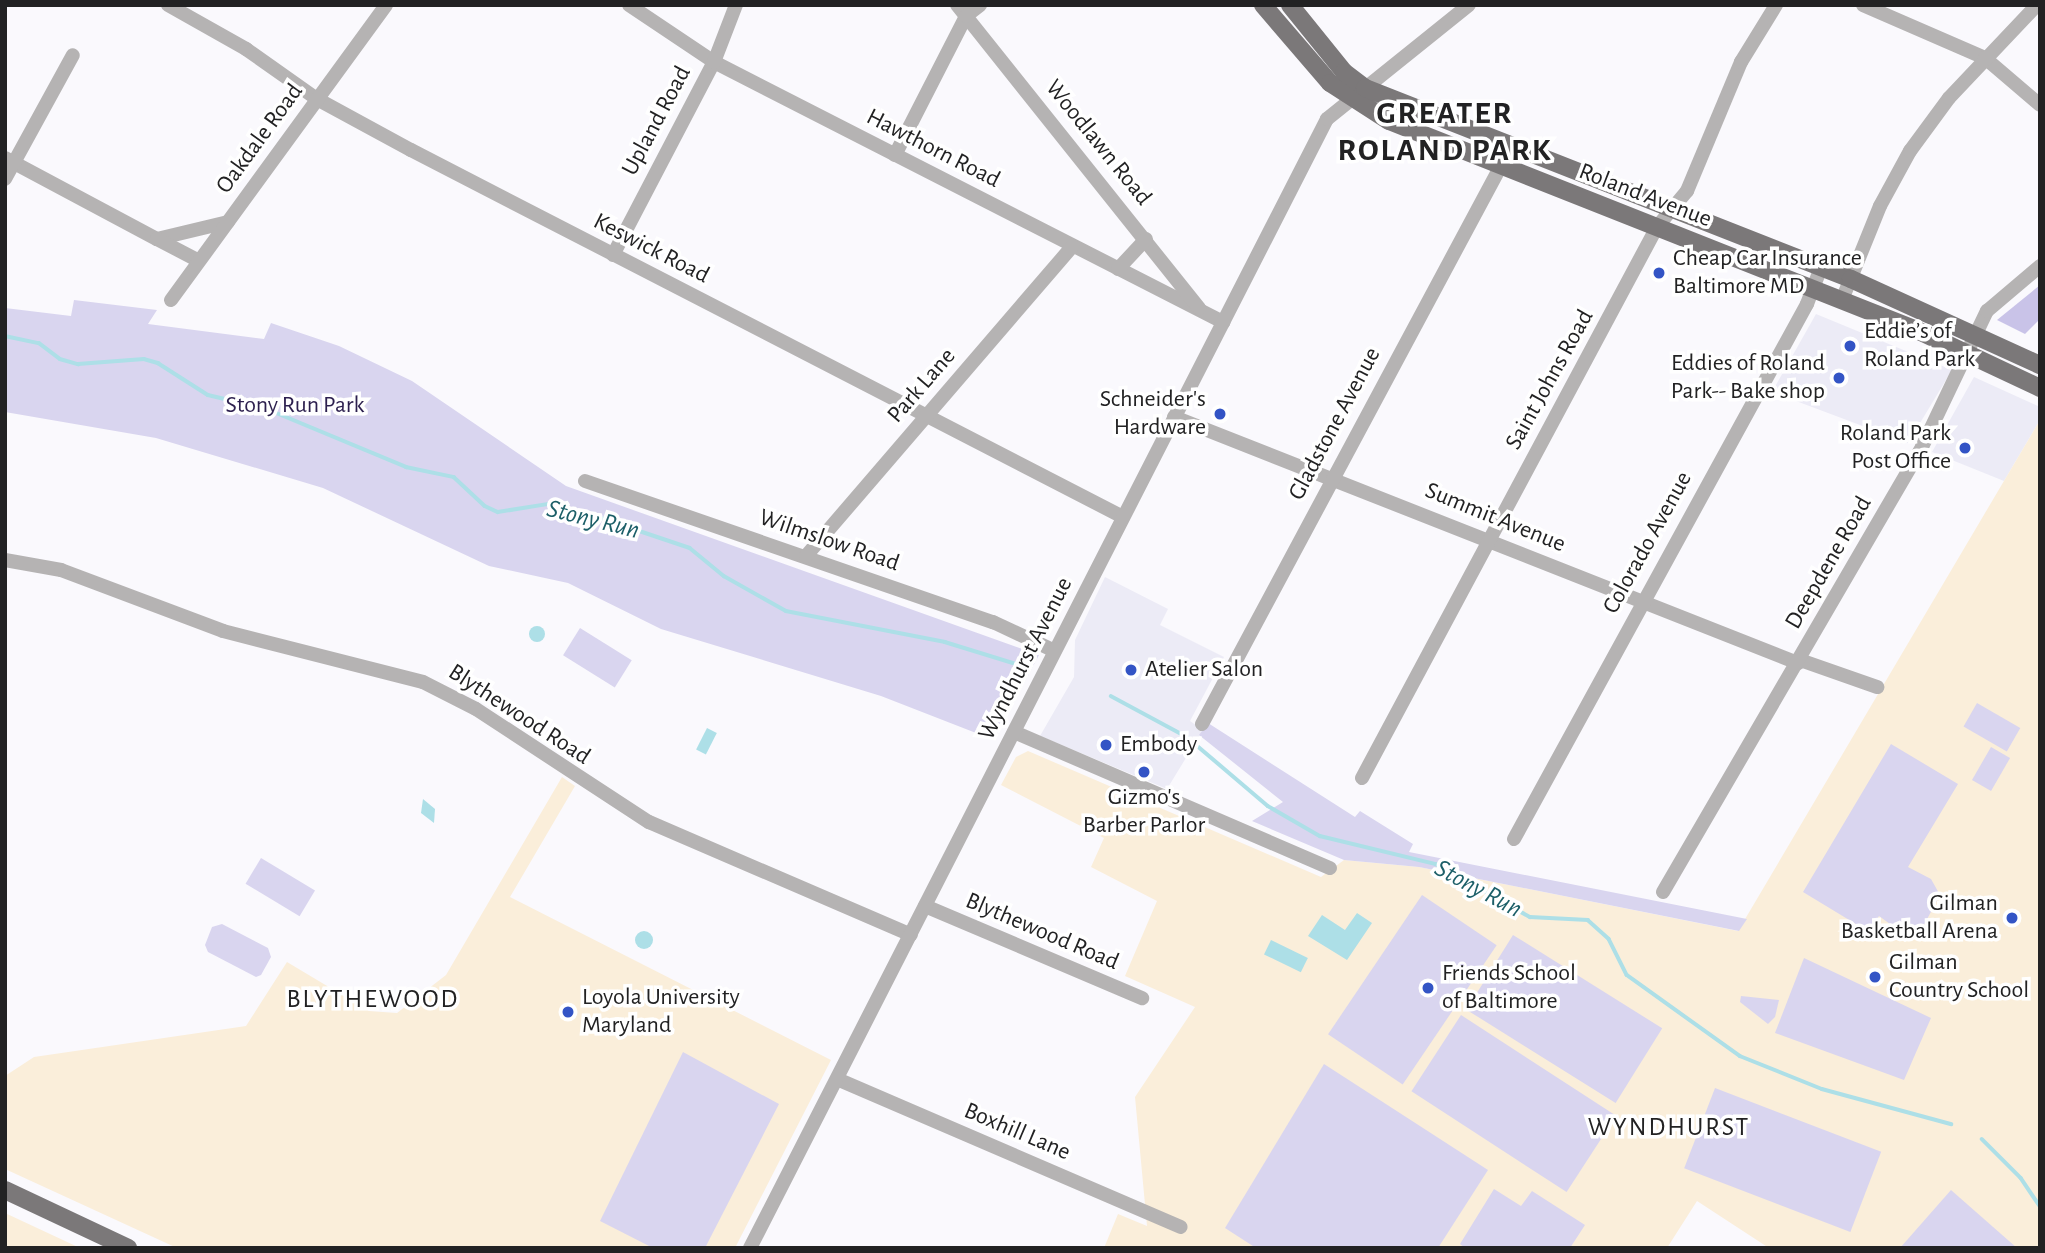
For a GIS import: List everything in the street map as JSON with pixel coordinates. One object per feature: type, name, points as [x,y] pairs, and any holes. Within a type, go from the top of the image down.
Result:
[{"type":"main road","name":"Roland Avenue","points":[[1263,5],[1309,63],[1358,94],[1389,121],[1813,288],[1969,354],[2040,388]]},
{"type":"main road","name":"Roland Avenue","points":[[1290,5],[1344,72],[1358,94],[1511,147],[1851,279],[2040,365]]},
{"type":"main road","points":[[5,1190],[128,1248]]},
{"type":"street","name":"Keswick Road","points":[[167,5],[246,49],[317,99],[613,255],[1124,517]]},
{"type":"street","name":"Oakdale Road","points":[[171,300],[386,5]]},
{"type":"street","name":"Hawthorn Road","points":[[629,5],[714,62],[1223,322]]},
{"type":"street","name":"Upland Road","points":[[613,255],[714,62],[736,5]]},
{"type":"street","points":[[895,155],[961,11],[980,5]]},
{"type":"street","name":"Wyndhurst Avenue","points":[[750,1248],[1327,119],[1469,5]]},
{"type":"street","name":"Saint Johns Road","points":[[1362,778],[1657,227],[1674,211],[1687,191],[1741,62],[1776,5]]},
{"type":"street","points":[[1863,5],[1985,58],[2040,105]]},
{"type":"street","points":[[1842,300],[1880,206],[1910,150],[1985,58],[2037,5]]},
{"type":"street","name":"Woodlawn Road","points":[[961,11],[1202,311]]},
{"type":"street","points":[[5,179],[10,161],[73,55]]},
{"type":"street","name":"Gladstone Avenue","points":[[1202,724],[1263,616],[1331,477],[1511,147]]},
{"type":"street","points":[[10,161],[199,261]]},
{"type":"street","points":[[157,239],[228,222]]},
{"type":"street","points":[[1118,268],[1146,239]]},
{"type":"street","name":"Park Lane","points":[[806,556],[1073,246]]},
{"type":"street","name":"Deepdene Road","points":[[1663,892],[1922,447],[1969,354],[1987,311],[2040,266]]},
{"type":"street","name":"Colorado Avenue","points":[[1514,839],[1813,288],[1821,268]]},
{"type":"street","name":"Summit Avenue","points":[[1174,417],[1799,662],[1877,687]]},
{"type":"street","name":"Wilmslow Road","points":[[585,481],[993,622],[1055,650]]},
{"type":"street","name":"Blythewood Road","points":[[5,560],[61,570],[211,627],[423,682],[476,709],[649,822],[911,934]]},
{"type":"street","points":[[1014,732],[1330,868]]},
{"type":"street","name":"Blythewood Road","points":[[925,906],[1142,998]]},
{"type":"street","name":"Boxhill Lane","points":[[836,1079],[1180,1227]]},
{"type":"shaded area","points":[[2040,285],[2040,319],[2025,334],[1997,320]]},
{"type":"shaded area","points":[[1816,314],[1952,370],[1908,443],[1772,392]]},
{"type":"shaded area","points":[[1974,377],[2040,407],[2040,420],[2004,481],[1932,452]]},
{"type":"shaded area","points":[[2040,420],[2040,1248],[1769,1248],[1697,1201],[1667,1248],[1104,1248],[1118,1214],[1147,1226],[1135,1097],[1195,1007],[1125,976],[1157,901],[1091,867],[1104,838],[1001,785],[1016,757],[1028,751],[1321,877],[1344,860],[1419,867],[1738,931]]},
{"type":"shaded area","points":[[1105,577],[1168,609],[1160,625],[1224,657],[1190,721],[1203,730],[1167,789],[1040,736],[1074,677],[1075,640]]},
{"type":"shaded area","name":"Loyola University Maryland","points":[[562,777],[575,786],[510,897],[831,1060],[735,1248],[177,1248],[5,1169],[5,1076],[34,1057],[246,1026],[287,962],[369,1011],[397,1013],[446,975]]},
{"type":"shaded area","points":[[5,1213],[80,1248],[5,1248]]},
{"type":"green space","name":"Stony Run Park","points":[[74,300],[157,310],[148,324],[264,339],[271,323],[339,346],[412,381],[566,486],[1039,655],[994,740],[881,696],[661,629],[568,583],[489,566],[323,488],[156,438],[5,412],[5,308],[71,316]]},
{"type":"green space","points":[[580,628],[632,660],[615,687],[563,655]]},
{"type":"green space","points":[[1977,703],[2020,728],[2007,751],[1964,726]]},
{"type":"green space","points":[[1208,723],[1355,817],[1360,811],[1413,844],[1409,852],[1747,919],[1739,931],[1419,867],[1344,860],[1252,821],[1283,802],[1199,735]]},
{"type":"green space","points":[[1891,744],[1958,784],[1908,867],[1931,879],[1940,895],[1918,936],[1908,937],[1879,916],[1869,932],[1803,892]]},
{"type":"green space","points":[[1991,747],[2010,758],[1991,791],[1972,780]]},
{"type":"green space","points":[[261,858],[315,890],[300,916],[246,884]]},
{"type":"green space","points":[[1422,895],[1497,945],[1403,1085],[1328,1034]]},
{"type":"green space","points":[[222,924],[268,948],[271,957],[261,975],[256,977],[208,952],[205,945],[212,927]]},
{"type":"green space","points":[[1513,935],[1662,1028],[1616,1103],[1466,1010]]},
{"type":"green space","points":[[1804,958],[1931,1018],[1904,1080],[1775,1033]]},
{"type":"green space","points":[[1741,996],[1779,1000],[1775,1017],[1768,1024],[1740,1002]]},
{"type":"green space","points":[[1461,1015],[1616,1116],[1567,1192],[1411,1091]]},
{"type":"green space","points":[[683,1052],[779,1104],[705,1248],[653,1248],[600,1221]]},
{"type":"green space","points":[[1324,1064],[1488,1170],[1438,1248],[1256,1248],[1225,1228]]},
{"type":"green space","points":[[1715,1088],[1881,1152],[1850,1232],[1684,1168]]},
{"type":"green space","points":[[1494,1189],[1521,1206],[1532,1191],[1585,1225],[1570,1248],[1465,1248],[1460,1244]]},
{"type":"green space","points":[[1951,1190],[2017,1248],[1900,1248]]},
{"type":"water","points":[[537,626],[543,628],[543,640],[537,642],[531,640],[529,634],[531,628]]},
{"type":"water","points":[[707,728],[717,733],[706,754],[696,749]]},
{"type":"water","points":[[423,799],[435,809],[434,823],[421,813]]},
{"type":"water","points":[[1357,913],[1372,923],[1347,960],[1308,936],[1322,915],[1345,930]]},
{"type":"water","points":[[644,931],[650,934],[653,940],[650,946],[644,949],[638,946],[635,940],[638,934]]},
{"type":"water","points":[[1271,940],[1308,958],[1301,972],[1264,954]]},
{"type":"waterway","name":"Stony Run","points":[[5,336],[39,343],[60,359],[78,364],[144,359],[158,363],[208,395],[267,409],[406,467],[454,477],[485,506],[498,512],[548,504],[592,515],[690,548],[724,576],[786,611],[945,642],[1029,668]]},
{"type":"waterway","name":"Stony Run","points":[[1111,696],[1187,737],[1268,806],[1320,836],[1436,864],[1530,917],[1588,920],[1609,939],[1627,975],[1740,1056],[1822,1089],[1951,1124]]},
{"type":"waterway","name":"Stony Run","points":[[1982,1139],[2021,1178],[2040,1206]]},
{"type":"place","name":"Cheap Car Insurance Baltimore MD","points":[[1659,273]]},
{"type":"place","name":"Eddie’s of Roland Park","points":[[1850,346]]},
{"type":"place","name":"Eddies of Roland Park-- Bake shop","points":[[1839,378]]},
{"type":"place","name":"Schneider's Hardware","points":[[1220,414]]},
{"type":"place","name":"Roland Park Post Office","points":[[1965,448]]},
{"type":"place","name":"Atelier Salon","points":[[1131,670]]},
{"type":"place","name":"Embody","points":[[1106,745]]},
{"type":"place","name":"Gizmo's Barber Parlor","points":[[1144,772]]},
{"type":"place","name":"Gilman Basketball Arena","points":[[2012,918]]},
{"type":"place","name":"Gilman Country School","points":[[1875,977]]},
{"type":"place","name":"Friends School of Baltimore","points":[[1428,988]]},
{"type":"place","name":"Loyola University Maryland","points":[[568,1012]]},
{"type":"district","name":"GREATER ROLAND PARK","points":[[1445,132]]},
{"type":"district","name":"BLYTHEWOOD","points":[[373,1000]]},
{"type":"district","name":"WYNDHURST","points":[[1669,1128]]}]
